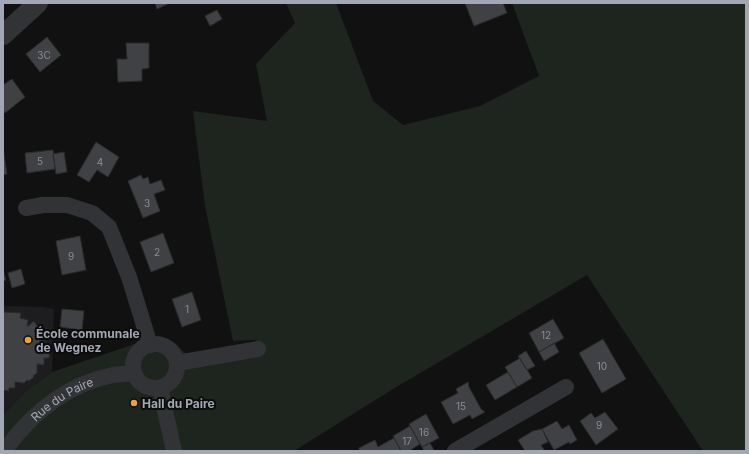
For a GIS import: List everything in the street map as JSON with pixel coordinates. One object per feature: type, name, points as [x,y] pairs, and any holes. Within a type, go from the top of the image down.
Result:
[{"type":"street","points":[[3,35],[38,3]]},
{"type":"street","points":[[26,208],[43,205],[67,205],[92,213],[109,227],[130,277],[150,345]]},
{"type":"street","points":[[150,345],[164,346],[170,350],[177,363],[177,368],[172,381],[160,388],[148,387],[138,379],[134,373],[133,366],[138,353],[150,345]]},
{"type":"street","points":[[177,363],[258,348]]},
{"type":"street","name":"Rue du Paire","points":[[4,451],[17,434],[40,410],[61,395],[84,384],[106,377],[134,373]]},
{"type":"street","points":[[455,451],[566,387]]},
{"type":"street","points":[[160,388],[174,451]]},
{"type":"shaded area","points":[[286,3],[336,3],[373,101],[403,125],[480,106],[539,76],[512,3],[746,3],[746,451],[703,451],[587,275],[393,389],[294,451],[3,451],[3,415],[26,391],[52,372],[152,338],[175,343],[185,353],[236,353],[259,357],[256,340],[233,341],[205,206],[193,111],[267,121],[256,64],[295,23]]},
{"type":"shaded area","name":"École communale de Wegnez","points":[[3,306],[44,307],[54,309],[52,372],[26,391],[3,415]]},
{"type":"building","points":[[155,3],[170,3],[157,9]]},
{"type":"building","points":[[465,3],[503,3],[507,13],[474,26]]},
{"type":"building","points":[[217,10],[222,19],[210,26],[205,16]]},
{"type":"building","points":[[47,37],[61,55],[40,72],[26,54]]},
{"type":"building","points":[[126,43],[149,43],[149,68],[142,69],[142,81],[118,82],[117,59],[127,59]]},
{"type":"building","points":[[12,79],[25,97],[5,113],[3,110],[3,85]]},
{"type":"building","points":[[96,142],[119,157],[108,177],[97,170],[89,182],[77,175]]},
{"type":"building","points":[[3,148],[7,174],[3,175]]},
{"type":"building","points":[[53,150],[55,169],[27,173],[25,153]]},
{"type":"building","points":[[64,152],[67,172],[56,174],[53,154]]},
{"type":"building","points":[[141,175],[143,179],[148,177],[150,184],[161,180],[165,190],[154,194],[160,211],[143,218],[128,181]]},
{"type":"building","points":[[163,233],[174,263],[151,272],[140,242]]},
{"type":"building","points":[[80,236],[86,270],[62,275],[56,241]]},
{"type":"building","points":[[21,269],[25,284],[12,288],[8,273]]},
{"type":"building","points":[[3,270],[6,280],[3,281]]},
{"type":"building","points":[[192,292],[201,320],[182,327],[172,299]]},
{"type":"building","points":[[62,309],[84,311],[82,330],[60,327]]},
{"type":"building","points":[[3,312],[21,313],[20,318],[28,320],[27,327],[34,321],[38,328],[34,331],[40,332],[39,340],[45,341],[45,347],[50,348],[49,358],[44,358],[44,365],[37,364],[37,373],[33,376],[34,377],[24,383],[15,382],[15,388],[9,388],[9,391],[3,390]]},
{"type":"building","points":[[553,319],[564,338],[539,352],[529,333]]},
{"type":"building","points":[[603,339],[626,379],[602,393],[579,353]]},
{"type":"building","points":[[554,343],[559,352],[544,361],[539,352]]},
{"type":"building","points":[[526,351],[535,366],[527,370],[518,356]]},
{"type":"building","points":[[520,358],[532,378],[517,387],[505,367]]},
{"type":"building","points":[[508,372],[517,387],[495,400],[486,385]]},
{"type":"building","points":[[468,382],[469,387],[481,409],[485,412],[472,419],[470,415],[453,424],[441,402],[458,393],[456,389]]},
{"type":"building","points":[[605,412],[618,429],[596,445],[580,421],[591,413],[595,418]]},
{"type":"building","points":[[426,414],[439,438],[422,447],[409,424]]},
{"type":"building","points":[[557,421],[562,429],[569,425],[577,440],[570,444],[569,442],[554,450],[542,429]]},
{"type":"building","points":[[410,426],[420,444],[409,451],[401,451],[393,436]]},
{"type":"building","points":[[542,429],[548,442],[541,445],[545,451],[525,451],[518,440],[533,431]]},
{"type":"building","points":[[394,438],[401,451],[359,451],[359,448],[375,440],[378,447]]},
{"type":"building","points":[[430,443],[434,450],[424,451],[422,447]]},
{"type":"place","name":"École communale de Wegnez","points":[[28,340]]},
{"type":"place","name":"Hall du Paire","points":[[134,403]]}]
